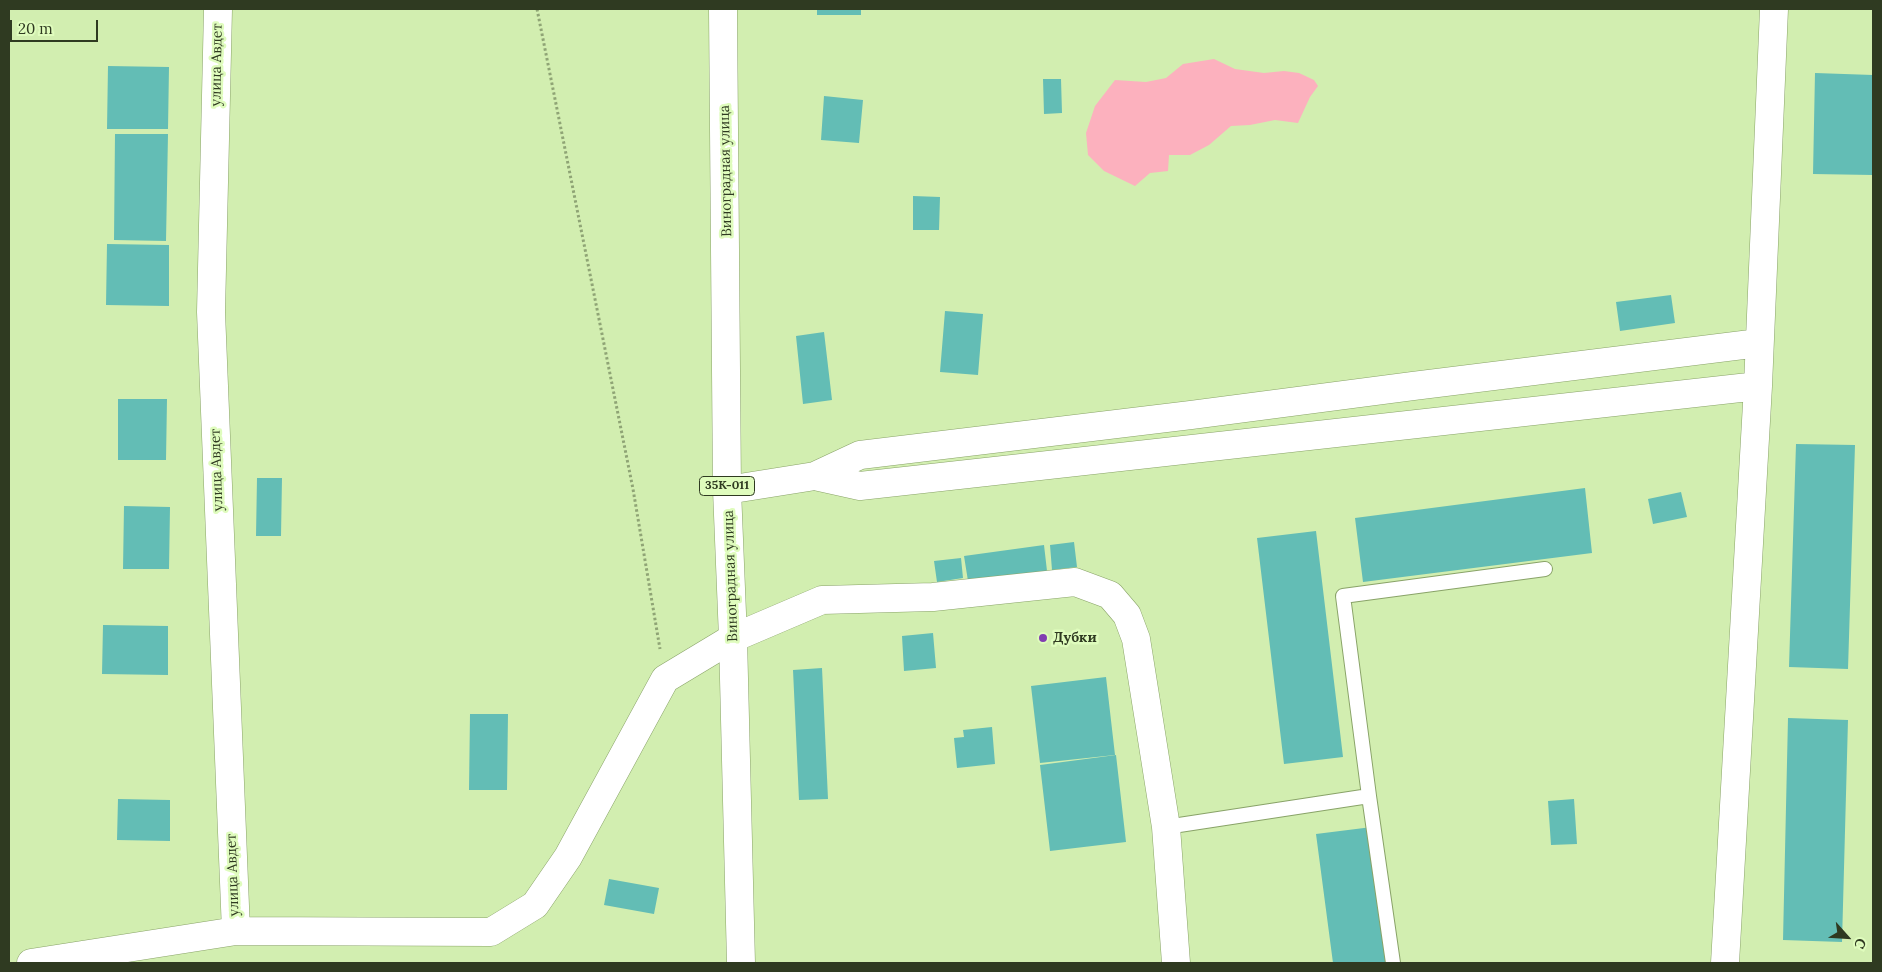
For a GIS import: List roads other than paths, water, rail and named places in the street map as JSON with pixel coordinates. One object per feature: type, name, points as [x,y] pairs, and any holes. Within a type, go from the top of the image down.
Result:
[{"type":"street","name":"улица Авдет","points":[[218,9],[211,312],[236,931]]},
{"type":"street","name":"Виноградная улица","points":[[723,9],[727,490],[733,638],[741,963]]},
{"type":"street","points":[[1725,963],[1758,386],[1774,9]]},
{"type":"street","points":[[727,490],[815,476],[860,455],[1191,416],[1423,384],[1759,343]]},
{"type":"street","points":[[815,476],[860,486],[1758,386]]},
{"type":"street","points":[[31,963],[236,931],[492,932],[535,905],[568,857],[665,680],[733,638],[822,600],[933,597],[1076,582],[1110,595],[1127,615],[1136,640],[1166,827],[1176,963]]},
{"type":"lane","points":[[1393,963],[1343,596],[1545,569]]},
{"type":"lane","points":[[1166,827],[1369,796]]},
{"type":"place","name":"Дубки","points":[[1043,638]]}]
